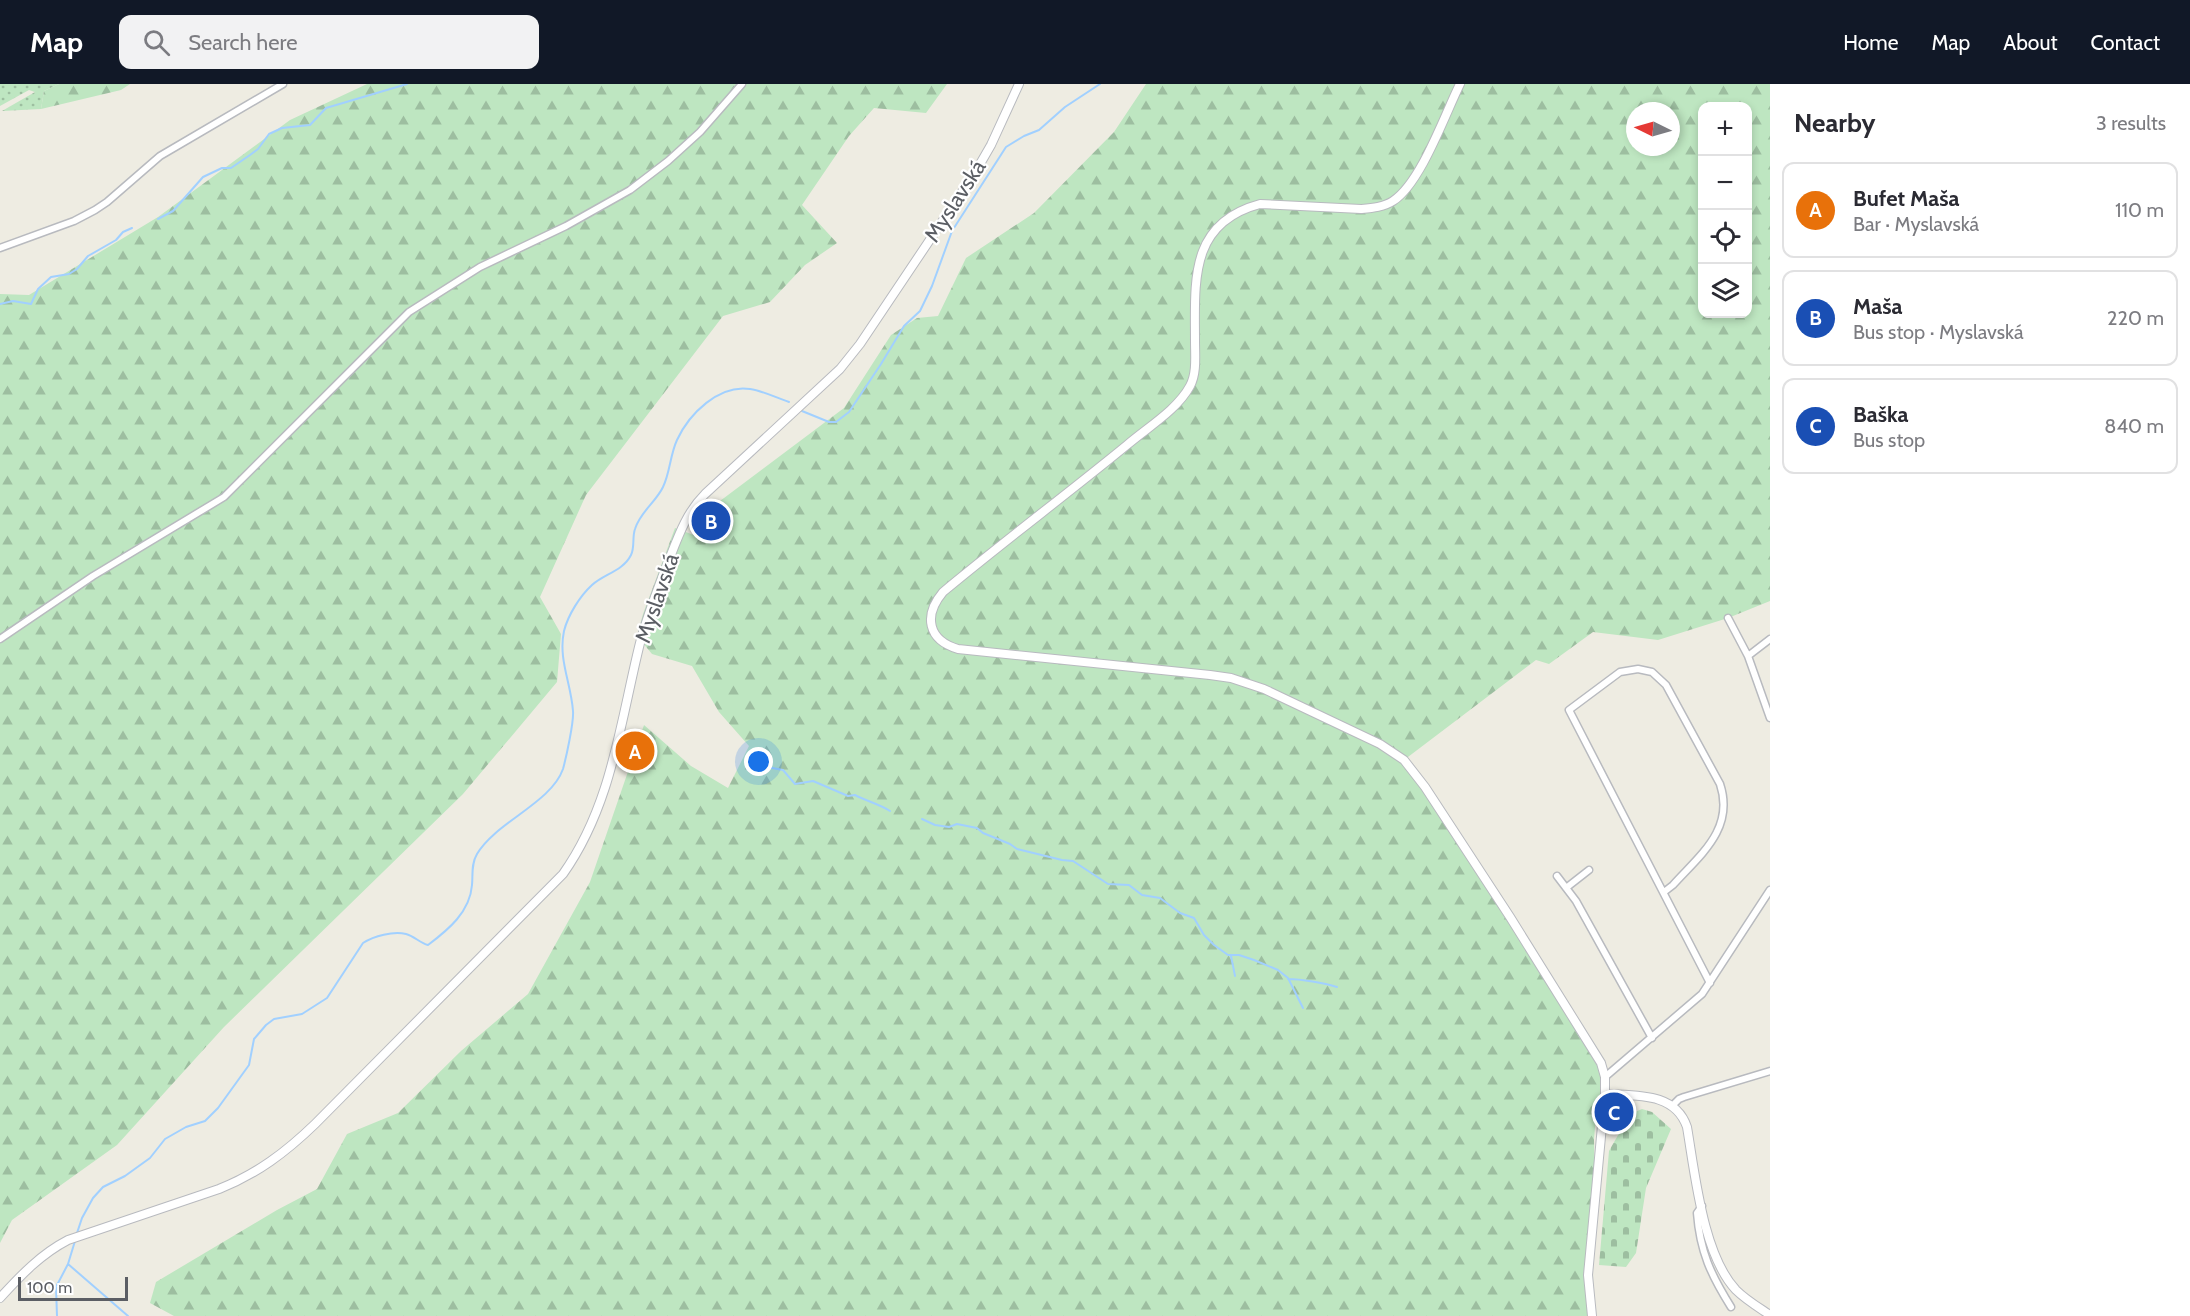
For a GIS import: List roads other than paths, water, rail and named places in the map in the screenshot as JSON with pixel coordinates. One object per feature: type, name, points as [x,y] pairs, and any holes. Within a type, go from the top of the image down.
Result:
[{"type":"street","points":[[0,248],[74,221],[96,210],[160,156],[257,97],[283,84]]},
{"type":"street","points":[[0,639],[93,576],[224,497],[409,312],[480,267],[566,225],[630,190],[668,161],[700,132],[742,84]]},
{"type":"street","name":"Myslavská","points":[[0,1298],[21,1275],[51,1249],[87,1233],[219,1189],[258,1172],[278,1157],[303,1136],[563,874],[587,837],[607,783],[641,640],[653,602],[691,511],[705,494],[840,369],[860,344],[976,171],[1020,84]]},
{"type":"street","points":[[1460,84],[1416,174],[1406,189],[1393,201],[1377,207],[1361,209],[1260,204],[1229,216],[1215,230],[1199,261],[1196,282],[1194,374],[1184,396],[943,592],[933,607],[931,621],[934,632],[941,641],[966,651],[1210,675],[1247,682],[1380,744],[1396,754],[1425,787],[1601,1063],[1605,1077],[1605,1094],[1588,1275],[1592,1316]]},
{"type":"street","points":[[1728,618],[1748,657],[1770,717]]},
{"type":"street","points":[[1748,657],[1770,639]]},
{"type":"street","points":[[1664,892],[1673,885],[1717,833],[1724,817],[1724,801],[1720,784],[1666,685],[1652,672],[1631,669],[1616,674],[1569,710],[1710,983]]},
{"type":"street","points":[[1566,888],[1589,870]]},
{"type":"street","points":[[1557,876],[1576,901],[1652,1038]]},
{"type":"street","points":[[1605,1077],[1702,994],[1770,890]]},
{"type":"street","points":[[1673,1106],[1684,1097],[1770,1071]]},
{"type":"street","points":[[1605,1094],[1655,1098],[1673,1106],[1681,1115],[1687,1127],[1702,1206],[1717,1259],[1727,1279],[1737,1291],[1770,1315]]},
{"type":"street","points":[[1702,1206],[1697,1213],[1702,1249],[1710,1272],[1731,1307]]},
{"type":"waterway","points":[[158,219],[173,211],[203,177],[222,168],[231,168],[258,149],[269,134],[282,128],[310,125],[326,108],[407,84]]},
{"type":"waterway","points":[[802,411],[829,422],[836,422],[849,412],[904,326],[920,311],[932,286],[952,231],[1006,147],[1039,130],[1065,107],[1100,84]]},
{"type":"waterway","points":[[0,304],[13,301],[31,304],[38,289],[51,277],[69,274],[77,269],[88,256],[132,228]]},
{"type":"waterway","points":[[77,1233],[93,1198],[103,1187],[125,1176],[150,1158],[165,1139],[186,1127],[205,1121],[218,1108],[249,1065],[254,1039],[266,1025],[274,1019],[302,1014],[327,998],[363,943],[384,935],[401,933],[428,945],[457,920],[470,895],[473,866],[477,854],[497,832],[547,792],[557,781],[563,769],[573,716],[563,651],[564,631],[568,619],[588,589],[628,560],[633,549],[637,523],[663,487],[682,430],[706,403],[727,391],[750,389],[789,402]]},
{"type":"waterway","points":[[767,767],[783,770],[795,784],[813,781],[848,796],[855,795],[890,811]]},
{"type":"waterway","points":[[922,819],[935,825],[949,827],[957,824],[977,828],[1017,849],[1073,861],[1108,884],[1129,885],[1142,895],[1160,898],[1180,913],[1194,918],[1204,935],[1228,955],[1239,955],[1278,970],[1288,978],[1303,1008]]},
{"type":"waterway","points":[[1231,956],[1235,976]]},
{"type":"waterway","points":[[1288,979],[1312,981],[1337,987]]},
{"type":"waterway","points":[[57,1316],[56,1287],[68,1264],[75,1241]]},
{"type":"waterway","points":[[68,1264],[128,1316]]},
{"type":"place","name":"Maša","points":[[711,521]]},
{"type":"place","name":"Bufet Maša","points":[[635,751]]},
{"type":"place","name":"Baška","points":[[1614,1112]]}]
